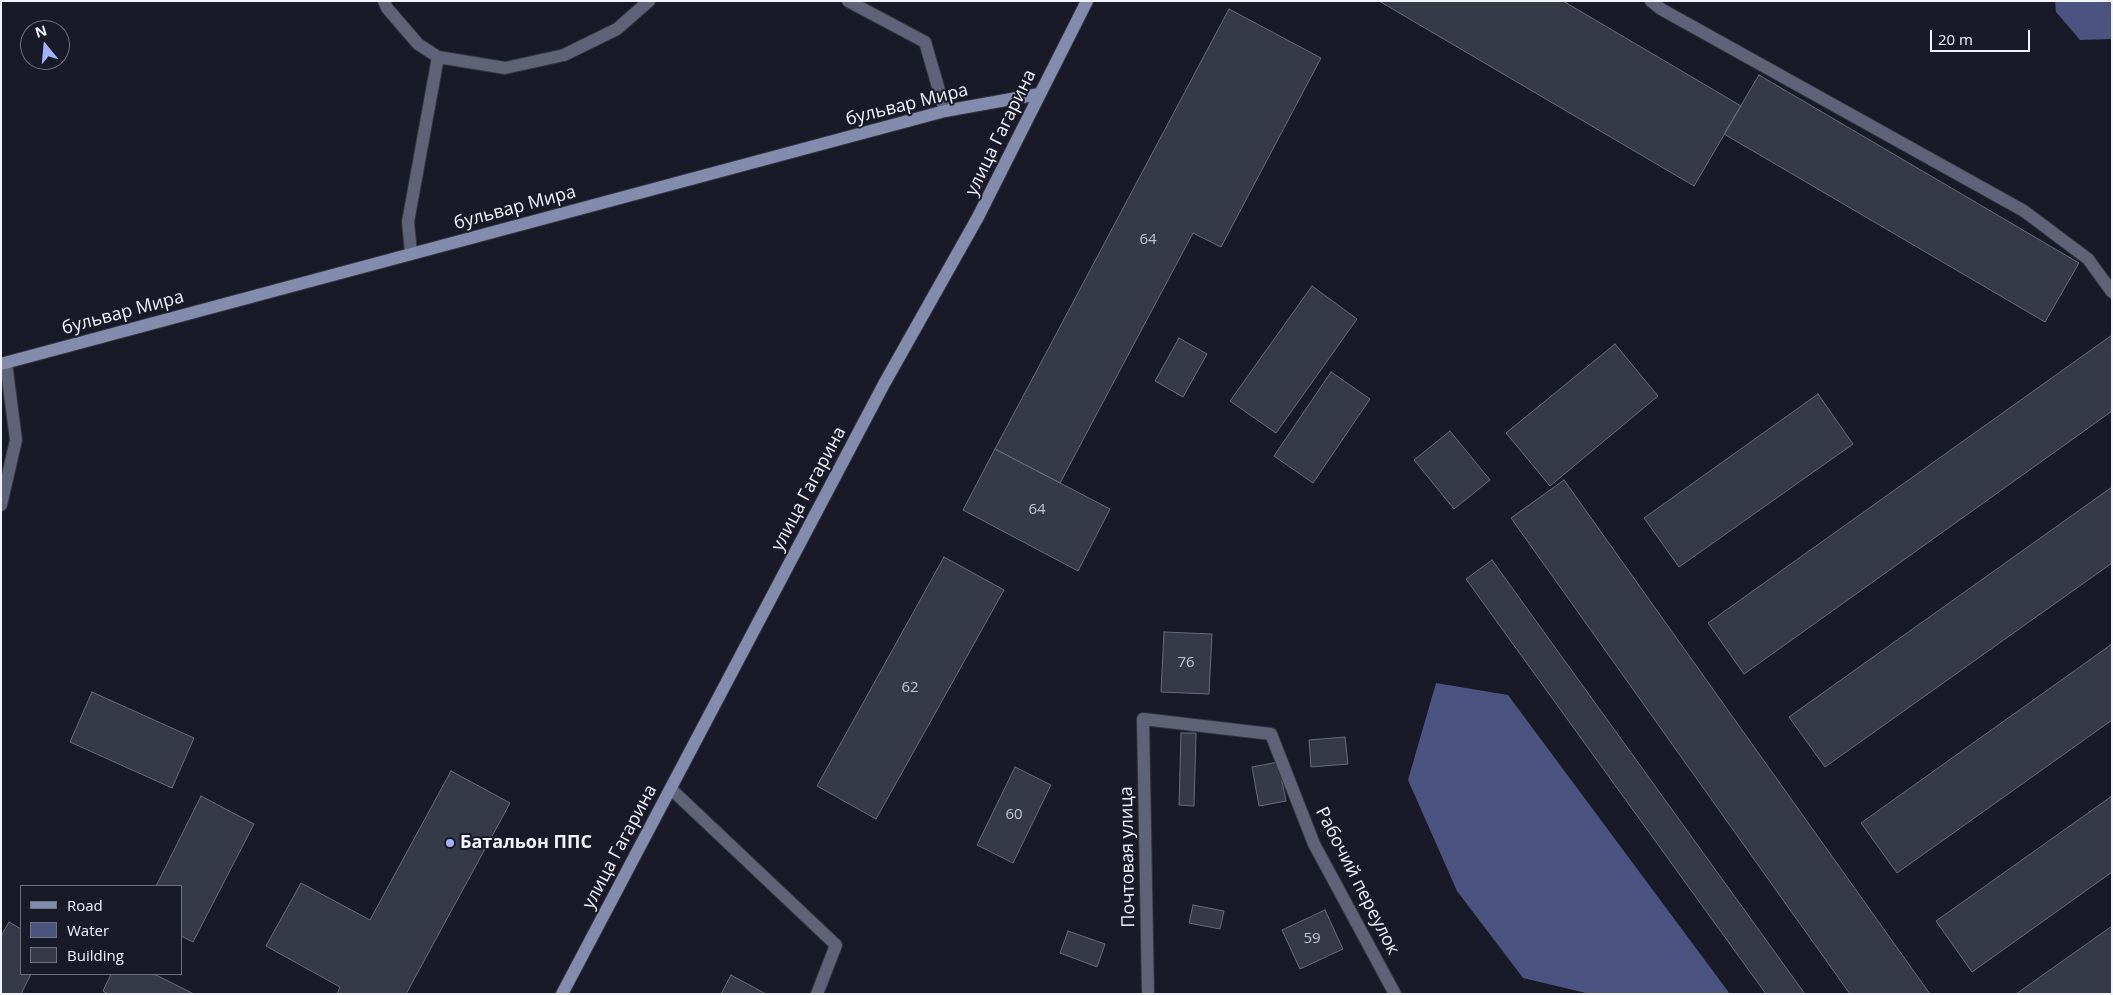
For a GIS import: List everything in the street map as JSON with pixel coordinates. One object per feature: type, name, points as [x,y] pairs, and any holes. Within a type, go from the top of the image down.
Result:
[{"type":"main road","name":"улица Гагарина","points":[[562,994],[884,384],[978,217],[1087,1]]},
{"type":"main road","name":"бульвар Мира","points":[[4,363],[412,252],[945,111],[1039,94]]},
{"type":"street","points":[[384,1],[387,8],[418,44],[438,57],[505,68],[564,56],[617,29],[649,1]]},
{"type":"street","points":[[848,1],[925,42],[945,111]]},
{"type":"street","points":[[1656,5],[1673,1]]},
{"type":"street","points":[[1656,5],[2024,211],[2088,259],[2112,292]]},
{"type":"street","points":[[412,252],[408,222],[438,57]]},
{"type":"street","points":[[1,505],[16,440],[4,363]]},
{"type":"street","name":"Почтовая улица","points":[[1143,719],[1148,994]]},
{"type":"street","name":"Рабочий переулок","points":[[1143,719],[1271,734],[1314,844],[1396,994]]},
{"type":"street","points":[[671,789],[836,945],[817,994]]},
{"type":"water","points":[[2055,1],[2112,1],[2112,39],[2080,40],[2056,12]]},
{"type":"water","points":[[1436,683],[1508,695],[1730,994],[1590,994],[1523,978],[1457,891],[1408,780]]},
{"type":"building","points":[[1379,1],[1563,1],[1741,106],[1694,186]]},
{"type":"building","points":[[1229,9],[1321,58],[1221,247],[1193,233],[1060,483],[995,449]]},
{"type":"building","points":[[1759,75],[2079,263],[2045,322],[1724,134]]},
{"type":"building","points":[[1312,286],[1357,319],[1276,433],[1230,401]]},
{"type":"building","points":[[2112,335],[2112,411],[1744,674],[1708,623]]},
{"type":"building","points":[[1179,338],[1207,354],[1183,397],[1155,381]]},
{"type":"building","points":[[1615,344],[1658,396],[1550,486],[1506,433]]},
{"type":"building","points":[[1331,372],[1370,399],[1313,483],[1274,456]]},
{"type":"building","points":[[1818,394],[1853,444],[1679,567],[1644,518]]},
{"type":"building","points":[[1450,431],[1490,480],[1454,509],[1414,460]]},
{"type":"building","points":[[995,449],[1110,509],[1078,571],[963,510]]},
{"type":"building","points":[[1564,480],[1930,994],[1850,994],[1511,518]]},
{"type":"building","points":[[2112,487],[2112,563],[1825,767],[1789,717]]},
{"type":"building","points":[[944,557],[1004,590],[876,819],[817,786]]},
{"type":"building","points":[[1492,560],[1805,994],[1766,994],[1466,579]]},
{"type":"building","points":[[1164,632],[1212,634],[1209,694],[1161,692]]},
{"type":"building","points":[[2112,644],[2112,720],[1897,873],[1861,823]]},
{"type":"building","points":[[92,692],[194,738],[172,788],[70,742]]},
{"type":"building","points":[[1181,733],[1196,733],[1194,806],[1179,805]]},
{"type":"building","points":[[1345,737],[1348,764],[1311,767],[1309,740]]},
{"type":"building","points":[[1278,762],[1286,801],[1259,806],[1252,767]]},
{"type":"building","points":[[1015,767],[1051,785],[1013,863],[977,845]]},
{"type":"building","name":"Батальон ППС","points":[[451,771],[510,803],[406,994],[337,994],[340,987],[266,946],[301,883],[370,920]]},
{"type":"building","points":[[201,796],[254,824],[193,942],[182,936],[182,885],[156,885]]},
{"type":"building","points":[[2112,796],[2112,872],[1972,972],[1936,921]]},
{"type":"building","points":[[1193,905],[1224,911],[1220,929],[1189,923]]},
{"type":"building","points":[[1325,910],[1343,949],[1300,969],[1282,930]]},
{"type":"building","points":[[9,922],[20,928],[20,975],[30,975],[21,994],[1,994],[1,936]]},
{"type":"building","points":[[2112,926],[2112,994],[2016,994]]},
{"type":"building","points":[[1068,931],[1105,944],[1097,967],[1060,953]]},
{"type":"building","points":[[111,975],[156,975],[194,994],[108,994],[103,991]]},
{"type":"building","points":[[731,975],[766,994],[721,994]]},
{"type":"place","name":"Батальон ППС","points":[[450,843]]}]
